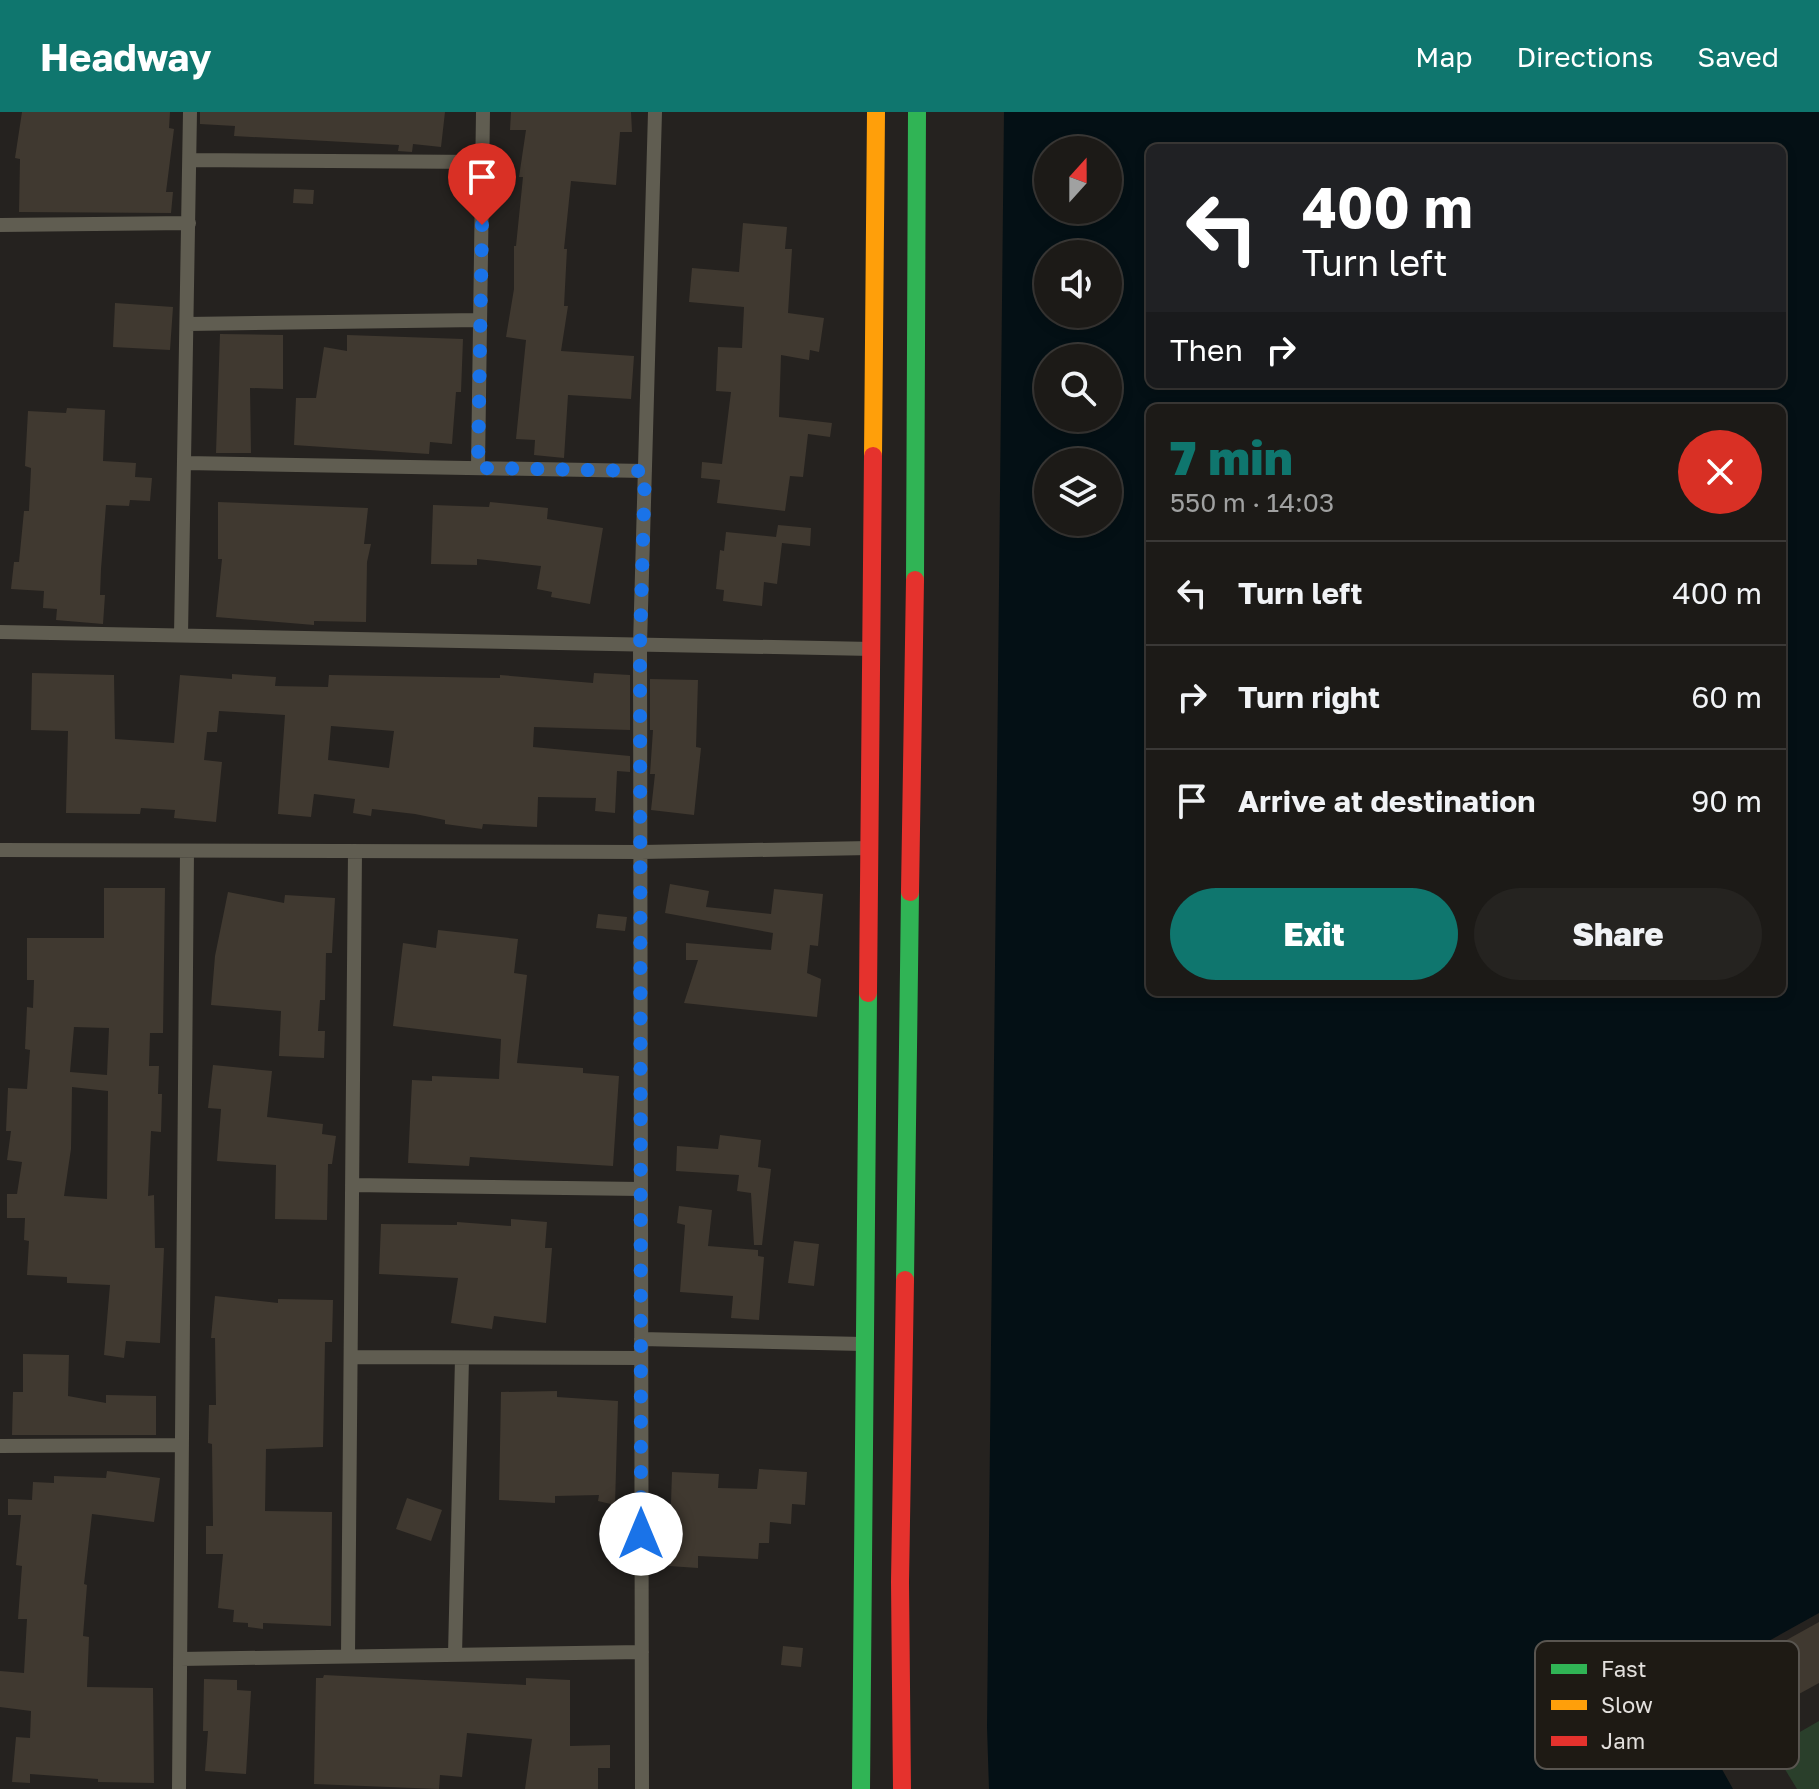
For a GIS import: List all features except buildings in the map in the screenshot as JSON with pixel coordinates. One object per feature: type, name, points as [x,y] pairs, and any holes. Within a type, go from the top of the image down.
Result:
[{"type":"street","points":[[181,635],[190,112]]},
{"type":"street","points":[[478,468],[483,112]]},
{"type":"street","points":[[642,1789],[640,644],[655,112]]},
{"type":"street","points":[[861,1789],[876,112]]},
{"type":"street","points":[[902,1789],[900,1582],[916,520],[917,112]]},
{"type":"street","points":[[191,160],[483,162]]},
{"type":"street","points":[[0,225],[189,223]]},
{"type":"street","points":[[187,324],[480,320]]},
{"type":"street","points":[[185,463],[645,471]]},
{"type":"street","points":[[0,632],[872,649]]},
{"type":"street","points":[[0,850],[641,852],[870,848]]},
{"type":"street","points":[[179,1789],[187,851]]},
{"type":"street","points":[[348,1656],[355,851]]},
{"type":"street","points":[[352,1185],[641,1189]]},
{"type":"street","points":[[641,1339],[863,1344]]},
{"type":"street","points":[[351,1357],[641,1358]]},
{"type":"street","points":[[455,1655],[462,1358]]},
{"type":"street","points":[[0,1446],[182,1445]]},
{"type":"street","points":[[180,1659],[642,1652]]},
{"type":"green space","points":[[1819,1721],[1819,1789],[1797,1789],[1785,1769],[1799,1769],[1799,1732]]},
{"type":"shaded area","points":[[1004,112],[1819,112],[1819,1613],[1769,1641],[1535,1641],[1535,1769],[1722,1769],[1733,1789],[989,1789],[987,1727]]},
{"type":"traffic: fast","points":[[915,580],[917,112]]},
{"type":"traffic: fast","points":[[905,1280],[910,892]]},
{"type":"traffic: fast","points":[[861,1789],[868,993]]},
{"type":"traffic: slow","points":[[873,456],[876,112]]},
{"type":"traffic: jam","points":[[868,993],[873,456]]},
{"type":"traffic: jam","points":[[910,892],[915,580]]},
{"type":"traffic: jam","points":[[902,1789],[900,1582],[905,1280]]},
{"type":"route","points":[[482,225],[478,468],[645,471],[640,644],[641,1534]]}]
